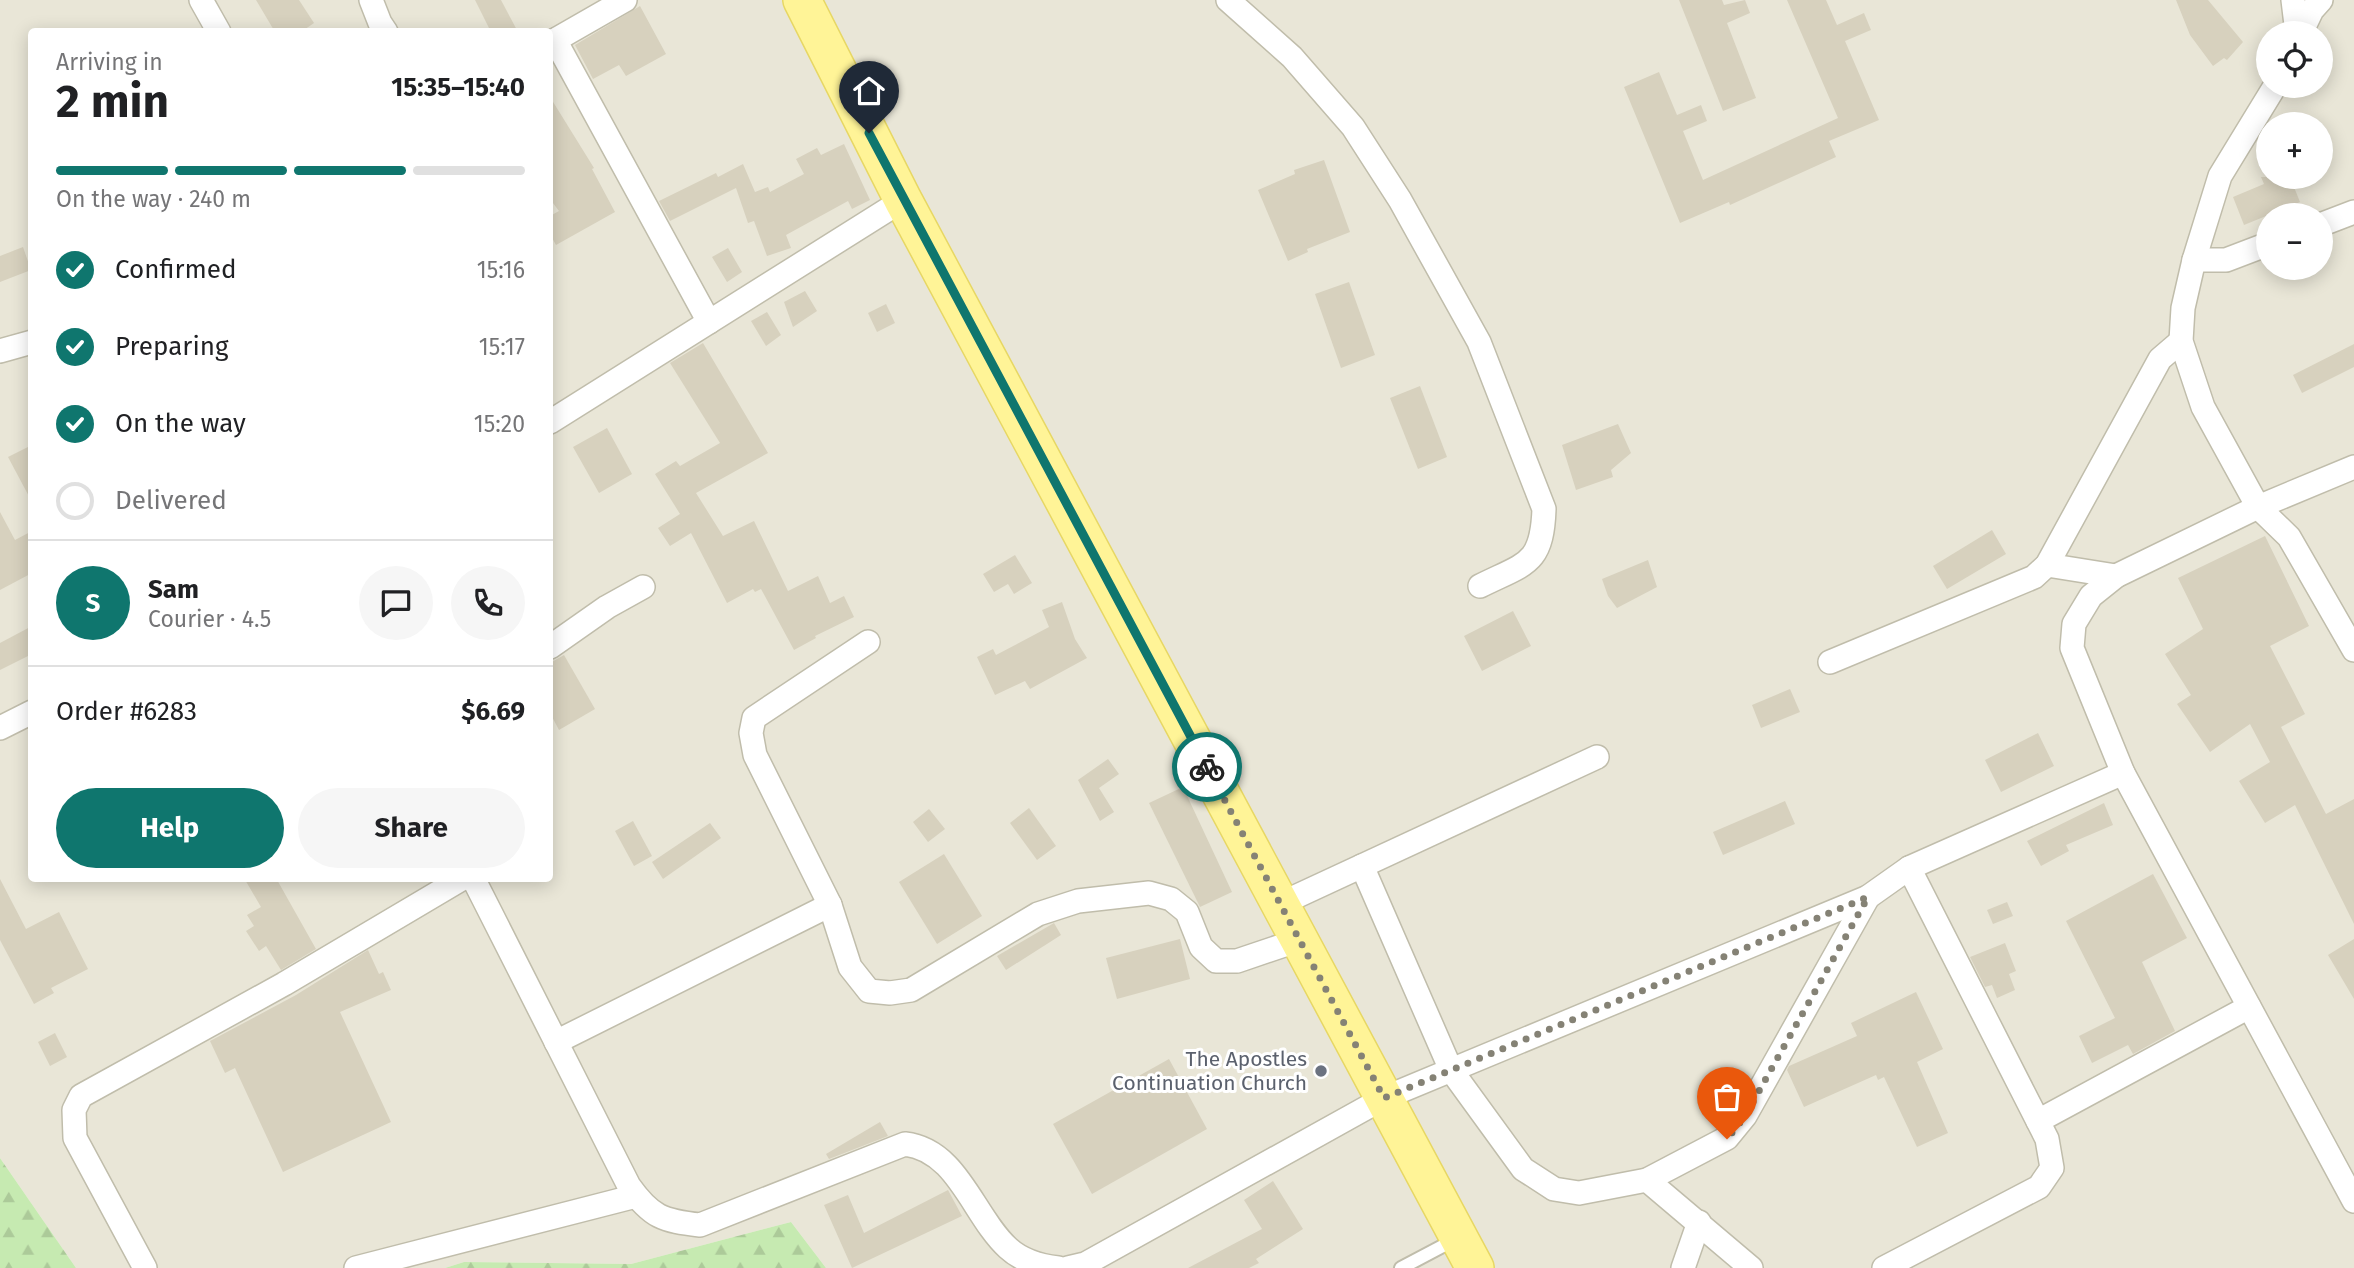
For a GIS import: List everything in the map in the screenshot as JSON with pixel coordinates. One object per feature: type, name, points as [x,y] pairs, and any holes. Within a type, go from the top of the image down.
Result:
[{"type":"main road","points":[[802,0],[903,200],[1467,1253]]},
{"type":"street","points":[[201,0],[217,28]]},
{"type":"street","points":[[371,0],[383,28]]},
{"type":"street","points":[[553,41],[625,0]]},
{"type":"street","points":[[1229,0],[1292,57],[1353,127],[1400,200],[1479,342],[1544,509],[1543,538],[1531,561],[1480,586]]},
{"type":"street","points":[[2293,0],[2297,21]]},
{"type":"street","points":[[2306,21],[2321,0]]},
{"type":"street","points":[[553,44],[709,322]]},
{"type":"street","points":[[2267,98],[2220,176],[2194,260],[2183,308],[2181,341],[2203,407],[2258,507],[2289,537],[2354,650]]},
{"type":"street","points":[[553,420],[903,200]]},
{"type":"street","points":[[2333,220],[2354,212]]},
{"type":"street","points":[[2194,260],[2226,260],[2256,249]]},
{"type":"street","points":[[1830,662],[2034,577],[2047,565],[2160,359],[2181,341]]},
{"type":"street","points":[[0,351],[28,343]]},
{"type":"street","points":[[2354,467],[2258,507],[2116,576],[2091,596],[2074,624],[2072,648],[2123,773],[2354,1201]]},
{"type":"street","points":[[2047,565],[2116,576]]},
{"type":"street","points":[[553,645],[597,613],[643,587]]},
{"type":"street","points":[[868,642],[754,718],[751,733],[755,755],[830,905],[850,967],[869,991],[890,993],[911,990],[1038,914],[1078,901],[1149,893],[1171,899],[1187,912],[1202,947],[1216,961],[1237,961],[1299,940]]},
{"type":"street","points":[[0,728],[28,714]]},
{"type":"street","points":[[1280,904],[1597,757]]},
{"type":"street","points":[[1068,1268],[1085,1264],[1384,1098],[1868,897],[1909,868],[2123,773]]},
{"type":"street","points":[[1362,866],[1451,1070],[1522,1169],[1554,1189],[1579,1193],[1647,1180],[1727,1139],[1745,1116],[1868,897]]},
{"type":"street","points":[[1884,1268],[2039,1187],[2052,1168],[2048,1139],[1909,868]]},
{"type":"street","points":[[145,1268],[75,1138],[74,1110],[81,1096],[284,984],[456,882]]},
{"type":"street","points":[[475,882],[636,1196],[646,1210],[665,1218],[700,1225],[905,1144],[923,1146],[942,1160],[1009,1249],[1041,1266],[1058,1268]]},
{"type":"street","points":[[556,1042],[830,905]]},
{"type":"street","points":[[2038,1121],[2249,1007]]},
{"type":"street","points":[[1647,1180],[1751,1268]]},
{"type":"street","points":[[356,1268],[636,1196]]},
{"type":"street","points":[[1683,1268],[1699,1222]]},
{"type":"lane","points":[[1401,1268],[1467,1253]]},
{"type":"shaded area","points":[[0,0],[2354,0],[2354,1268],[826,1268],[791,1222],[631,1264],[464,1262],[445,1268],[76,1268],[0,1158]]},
{"type":"green space","points":[[0,1158],[76,1268],[0,1268]]},
{"type":"green space","points":[[791,1222],[826,1268],[445,1268],[464,1262],[631,1264]]},
{"type":"building","points":[[256,0],[299,0],[314,23],[307,28],[273,28]]},
{"type":"building","points":[[475,0],[501,0],[516,28],[489,28]]},
{"type":"building","points":[[1679,0],[1722,0],[1724,5],[1745,0],[1750,13],[1727,23],[1756,98],[1723,111]]},
{"type":"building","points":[[1787,0],[1826,0],[1837,25],[1864,13],[1871,30],[1845,41],[1879,120],[1829,141],[1836,157],[1730,205],[1729,202],[1680,223],[1624,87],[1659,72],[1677,115],[1701,105],[1707,121],[1683,131],[1703,180],[1838,118]]},
{"type":"building","points":[[2176,0],[2208,0],[2243,42],[2227,60],[2224,58],[2213,66],[2190,35]]},
{"type":"building","points":[[640,6],[666,54],[626,76],[619,65],[593,79],[575,45]]},
{"type":"building","points":[[553,102],[594,168],[592,169],[615,212],[556,245],[553,240],[553,214],[559,211],[553,203]]},
{"type":"building","points":[[844,144],[870,200],[852,209],[848,201],[786,235],[791,248],[767,256],[754,221],[748,223],[736,188],[670,221],[659,201],[716,173],[718,177],[743,164],[755,192],[768,187],[770,192],[804,174],[796,159],[817,148],[821,155]]},
{"type":"building","points":[[1324,160],[1350,232],[1307,249],[1308,252],[1288,261],[1258,190],[1295,174],[1294,170]]},
{"type":"building","points":[[2256,187],[2295,189],[2300,202],[2256,203],[2256,220],[2244,225],[2233,197]]},
{"type":"building","points":[[23,247],[28,271],[0,282],[0,256]]},
{"type":"building","points":[[728,248],[742,272],[727,282],[712,257]]},
{"type":"building","points":[[1349,282],[1375,355],[1341,368],[1315,294]]},
{"type":"building","points":[[805,291],[817,311],[793,327],[784,302]]},
{"type":"building","points":[[886,304],[895,323],[877,332],[868,313]]},
{"type":"building","points":[[767,312],[781,335],[766,346],[751,321]]},
{"type":"building","points":[[703,343],[768,453],[696,493],[723,536],[754,521],[788,591],[818,576],[830,603],[844,596],[854,617],[815,636],[816,638],[794,650],[761,589],[755,592],[753,589],[727,603],[691,533],[670,546],[658,528],[680,514],[655,474],[676,461],[680,466],[720,443],[670,363]]},
{"type":"building","points":[[2354,344],[2354,367],[2302,393],[2293,375]]},
{"type":"building","points":[[1420,386],[1447,457],[1418,469],[1390,398]]},
{"type":"building","points":[[1618,424],[1631,453],[1611,470],[1613,477],[1576,490],[1562,445]]},
{"type":"building","points":[[607,428],[632,474],[599,493],[573,447]]},
{"type":"building","points":[[28,447],[28,494],[8,457]]},
{"type":"building","points":[[0,512],[15,540],[28,533],[28,575],[0,590]]},
{"type":"building","points":[[1992,530],[2006,554],[1947,589],[1933,566]]},
{"type":"building","points":[[2265,536],[2309,626],[2270,646],[2305,714],[2281,727],[2326,814],[2354,799],[2354,924],[2295,805],[2265,823],[2239,781],[2270,762],[2250,724],[2210,752],[2177,704],[2191,695],[2165,654],[2203,629],[2178,578]]},
{"type":"building","points":[[1015,555],[1032,583],[1014,594],[1008,584],[994,592],[983,574]]},
{"type":"building","points":[[1648,560],[1657,587],[1617,608],[1608,596],[1602,579]]},
{"type":"building","points":[[1062,602],[1075,639],[1087,658],[1030,689],[1025,681],[995,695],[977,657],[993,649],[996,655],[1049,627],[1042,610]]},
{"type":"building","points":[[1513,611],[1531,646],[1482,671],[1464,636]]},
{"type":"building","points":[[28,628],[28,656],[0,670],[0,643]]},
{"type":"building","points":[[564,655],[595,709],[559,730],[553,719],[553,661]]},
{"type":"building","points":[[1790,689],[1800,712],[1761,728],[1752,705]]},
{"type":"building","points":[[2038,733],[2054,766],[2001,792],[1985,760]]},
{"type":"building","points":[[1108,759],[1119,774],[1099,788],[1114,812],[1100,821],[1078,780]]},
{"type":"building","points":[[1183,787],[1232,892],[1200,907],[1149,803]]},
{"type":"building","points":[[1785,801],[1795,824],[1723,855],[1713,832]]},
{"type":"building","points":[[2104,803],[2113,825],[2066,845],[2069,851],[2041,866],[2027,841]]},
{"type":"building","points":[[1029,808],[1056,846],[1037,860],[1010,823]]},
{"type":"building","points":[[929,809],[945,829],[928,842],[913,822]]},
{"type":"building","points":[[633,821],[652,856],[634,866],[615,831]]},
{"type":"building","points":[[710,823],[721,838],[663,879],[652,862]]},
{"type":"building","points":[[944,854],[982,916],[937,944],[899,882]]},
{"type":"building","points":[[2153,874],[2187,938],[2142,962],[2175,1031],[2133,1054],[2128,1045],[2092,1063],[2079,1036],[2115,1018],[2066,921]]},
{"type":"building","points":[[0,879],[26,929],[59,912],[88,969],[51,988],[54,993],[34,1004],[0,940]]},
{"type":"building","points":[[246,882],[278,882],[316,949],[281,970],[266,946],[259,951],[246,931],[254,926],[247,915],[261,907]]},
{"type":"building","points":[[2007,902],[2013,916],[1993,924],[1987,910]]},
{"type":"building","points":[[1054,923],[1061,935],[1006,970],[997,956]]},
{"type":"building","points":[[1180,939],[1190,979],[1117,999],[1106,958]]},
{"type":"building","points":[[2354,939],[2354,999],[2328,955]]},
{"type":"building","points":[[2005,943],[2016,971],[2009,974],[2015,990],[1997,998],[1992,985],[1985,987],[1970,957]]},
{"type":"building","points":[[368,950],[379,974],[383,972],[391,990],[340,1012],[391,1122],[283,1172],[235,1068],[225,1073],[210,1041],[296,995]]},
{"type":"building","points":[[1916,992],[1943,1049],[1917,1062],[1948,1133],[1917,1147],[1884,1077],[1878,1080],[1876,1075],[1804,1107],[1787,1070],[1789,1066],[1857,1036],[1851,1023]]},
{"type":"building","points":[[55,1033],[67,1057],[50,1066],[38,1042]]},
{"type":"building","points":[[1169,1059],[1207,1129],[1092,1194],[1053,1124]]},
{"type":"building","points":[[880,1122],[888,1136],[829,1159],[826,1154]]},
{"type":"building","points":[[1273,1181],[1303,1229],[1256,1259],[1259,1263],[1249,1268],[1188,1268],[1262,1229],[1244,1200]]},
{"type":"building","points":[[948,1190],[962,1216],[852,1268],[824,1205],[848,1195],[864,1233]]},
{"type":"way so far","points":[[1207,767],[1384,1098],[1868,897],[1745,1116],[1727,1139]]},
{"type":"place","name":"The Apostles Continuation Church","points":[[1321,1071]]},
{"type":"route","points":[[869,133],[1207,767]]}]
